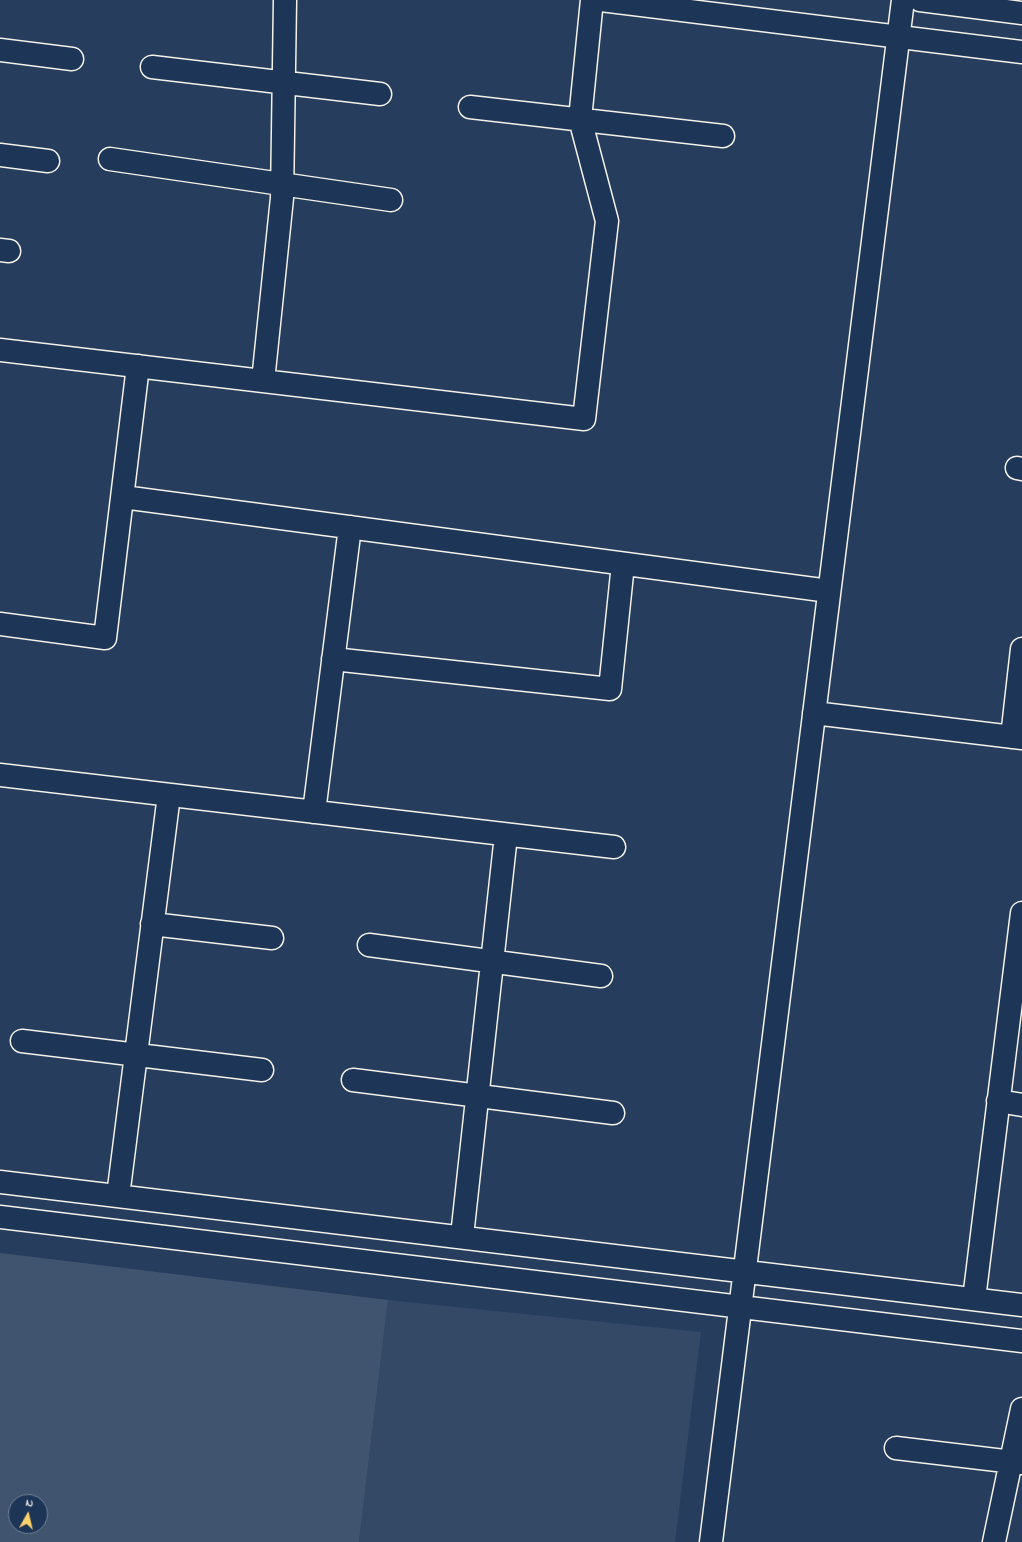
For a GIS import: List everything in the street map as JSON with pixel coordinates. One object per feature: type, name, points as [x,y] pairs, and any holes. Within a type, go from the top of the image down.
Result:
[{"type":"street","points":[[263,381],[282,184],[285,0]]},
{"type":"street","points":[[0,350],[584,419],[607,221],[580,119],[592,0]]},
{"type":"street","points":[[601,0],[1022,52]]},
{"type":"street","points":[[711,1542],[903,0]]},
{"type":"street","points":[[920,0],[1022,12]]},
{"type":"street","points":[[0,50],[72,59]]},
{"type":"street","points":[[152,67],[380,94]]},
{"type":"street","points":[[470,106],[723,136]]},
{"type":"street","points":[[0,155],[48,160]]},
{"type":"street","points":[[110,159],[391,200]]},
{"type":"street","points":[[0,624],[105,638],[138,366]]},
{"type":"street","points":[[123,497],[829,591]]},
{"type":"street","points":[[314,812],[350,527]]},
{"type":"street","points":[[333,659],[610,689],[623,564]]},
{"type":"street","points":[[814,713],[1017,737],[1022,649]]},
{"type":"street","points":[[0,775],[614,847]]},
{"type":"street","points":[[118,1196],[169,794]]},
{"type":"street","points":[[462,1236],[506,835]]},
{"type":"street","points":[[974,1299],[1022,913]]},
{"type":"street","points":[[152,924],[272,938]]},
{"type":"street","points":[[369,945],[600,976]]},
{"type":"street","points":[[22,1041],[262,1070]]},
{"type":"street","points":[[353,1080],[613,1113]]},
{"type":"street","points":[[998,1101],[1022,1105]]},
{"type":"street","points":[[0,1182],[1022,1304]]},
{"type":"street","points":[[0,1217],[1022,1341]]},
{"type":"street","points":[[994,1542],[1017,1462],[1022,1409]]},
{"type":"street","points":[[896,1448],[1017,1462]]},
{"type":"shaded area","points":[[0,1253],[388,1300],[359,1542],[0,1542]]},
{"type":"shaded area","points":[[388,1300],[701,1332],[675,1542],[359,1542]]}]
